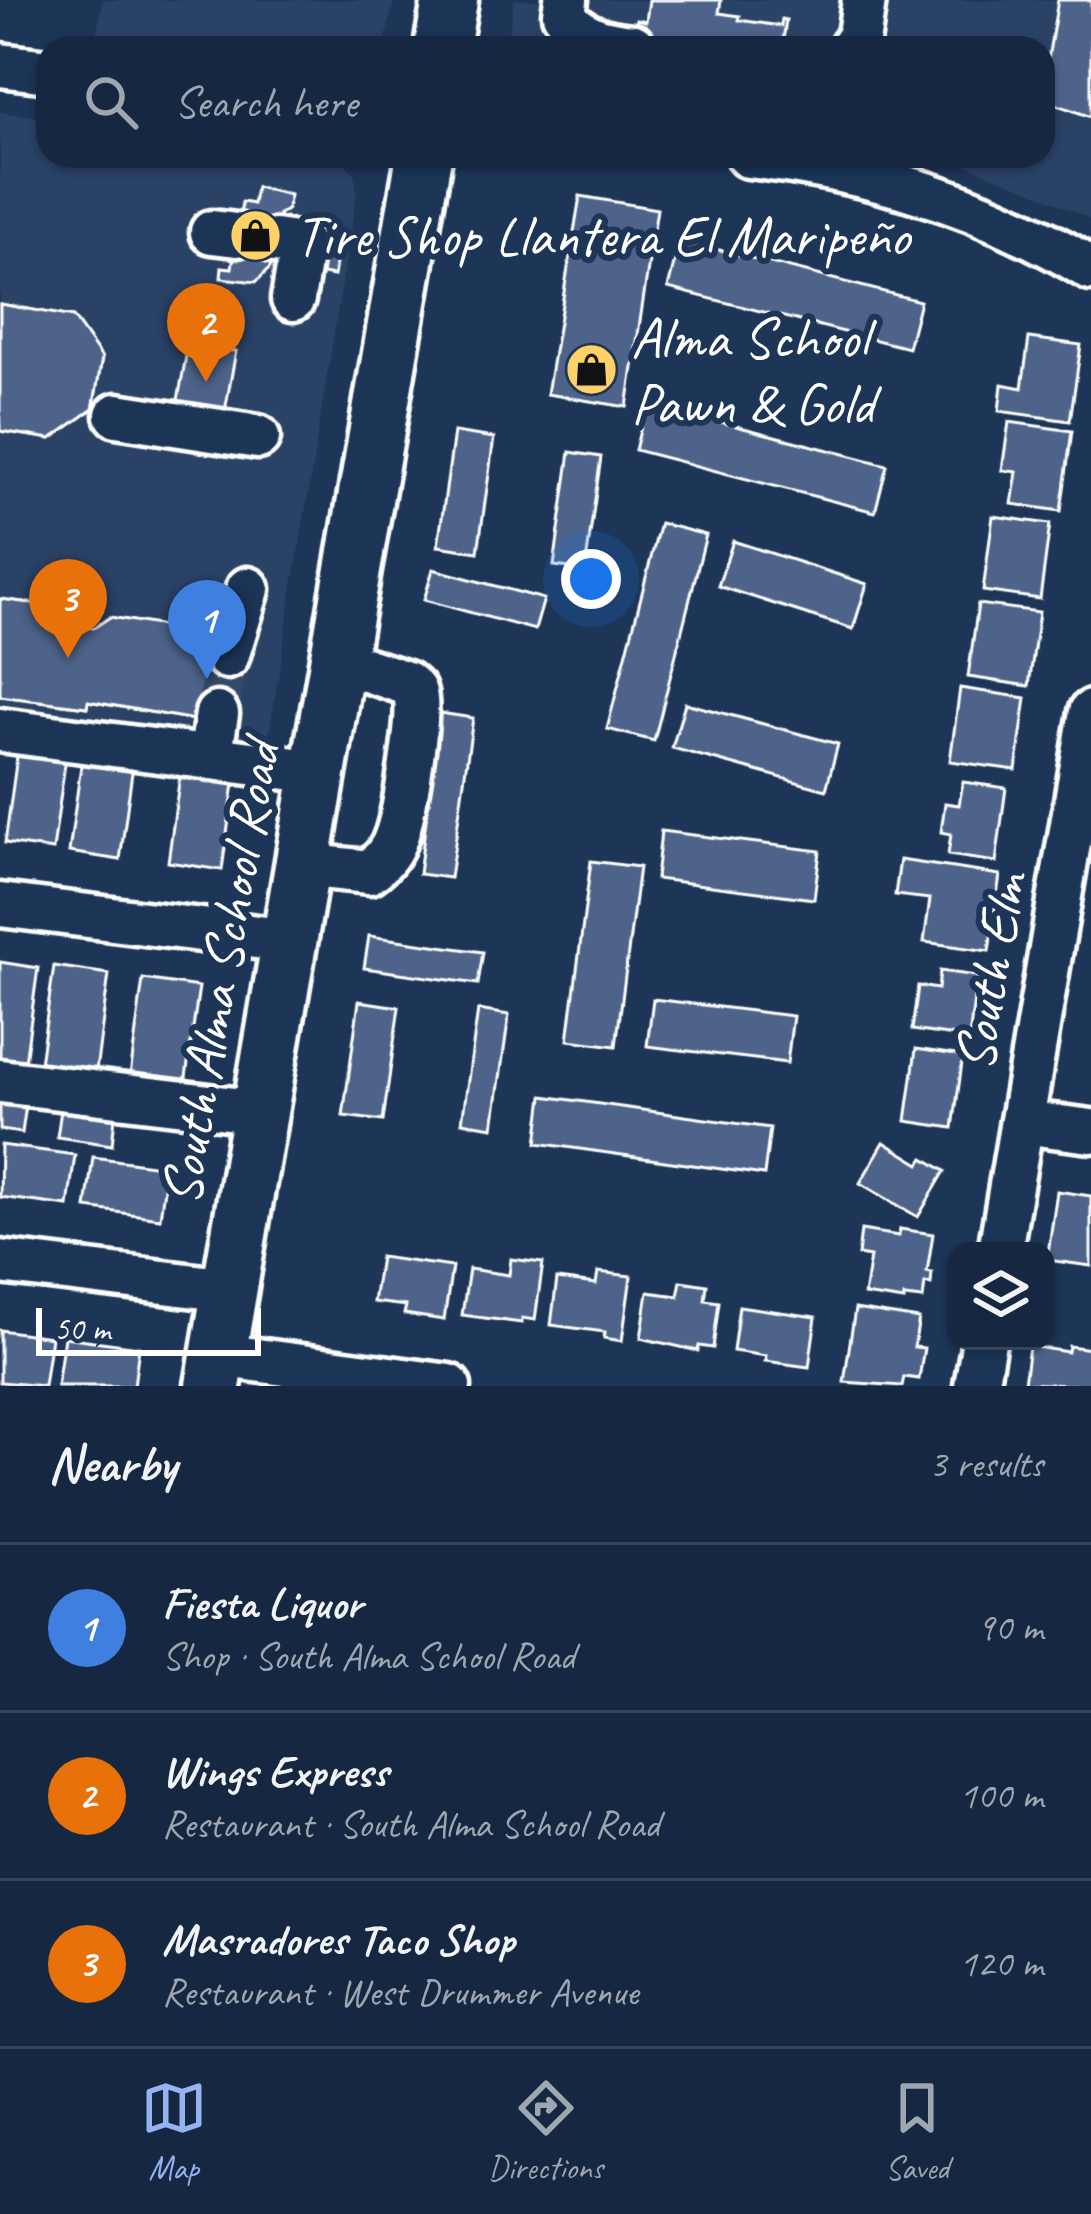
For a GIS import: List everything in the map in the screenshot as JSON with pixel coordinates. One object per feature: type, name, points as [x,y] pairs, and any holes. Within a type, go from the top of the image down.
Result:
[{"type":"main road","points":[[444,36],[450,0]]},
{"type":"main road","name":"South Alma School Road","points":[[216,1371],[422,168]]},
{"type":"street","points":[[566,0],[564,14],[587,36]]},
{"type":"street","points":[[859,36],[864,0]]},
{"type":"street","points":[[875,36],[882,0]]},
{"type":"street","points":[[0,65],[36,70]]},
{"type":"street","points":[[830,168],[924,191],[1005,220],[1091,269]]},
{"type":"street","points":[[241,236],[302,245],[293,299]]},
{"type":"street","points":[[117,415],[258,437]]},
{"type":"street","points":[[226,657],[248,589]]},
{"type":"street","points":[[302,865],[369,872],[384,861],[397,834],[417,701],[406,683],[337,660]]},
{"type":"street","name":"South Elm","points":[[1002,1242],[1084,794],[1091,712]]},
{"type":"street","points":[[210,758],[217,714]]},
{"type":"street","points":[[0,730],[317,772]]},
{"type":"street","points":[[0,905],[289,941]]},
{"type":"street","points":[[0,1082],[260,1112]]},
{"type":"street","points":[[1022,1122],[1091,1131]]},
{"type":"street","points":[[0,1262],[230,1290]]},
{"type":"street","points":[[976,1386],[982,1350]]},
{"type":"street","points":[[216,1371],[449,1386]]},
{"type":"shaded area","points":[[103,0],[394,0],[386,36],[96,36]]},
{"type":"shaded area","points":[[514,0],[1091,0],[1091,220],[974,168],[1055,168],[1055,36],[508,36]]},
{"type":"shaded area","points":[[0,112],[36,116],[36,168],[350,168],[357,191],[266,752],[0,718]]},
{"type":"building","points":[[649,0],[721,0],[719,13],[740,16],[739,20],[781,26],[782,19],[786,20],[784,36],[635,36],[637,19],[646,21]]},
{"type":"building","points":[[1058,0],[1091,0],[1091,117],[1055,104],[1052,36]]},
{"type":"building","name":"Tire Shop Llantera El Maripeño","points":[[256,187],[290,195],[287,210],[279,214],[270,268],[256,282],[221,278],[222,267],[232,268],[242,202],[253,204]]},
{"type":"building","points":[[580,196],[657,209],[627,407],[547,394]]},
{"type":"building","points":[[680,240],[920,301],[908,348],[668,288]]},
{"type":"building","points":[[326,249],[338,251],[334,276],[322,274]]},
{"type":"building","points":[[0,304],[73,317],[102,358],[93,409],[51,439],[0,431]]},
{"type":"building","points":[[0,304],[73,317],[102,358],[93,409],[51,439],[0,431]]},
{"type":"building","points":[[1029,338],[1081,345],[1070,421],[999,411],[1002,384],[1022,388]]},
{"type":"building","points":[[188,345],[236,351],[223,422],[176,411]]},
{"type":"building","points":[[647,403],[887,465],[875,512],[635,450]]},
{"type":"building","points":[[1009,422],[1072,431],[1061,511],[1012,504],[1017,472],[1002,470]]},
{"type":"building","points":[[454,432],[494,438],[478,552],[438,546]]},
{"type":"building","points":[[570,452],[601,457],[585,570],[554,566]]},
{"type":"building","points":[[993,516],[1050,524],[1040,599],[983,591]]},
{"type":"building","points":[[660,523],[706,535],[654,741],[607,729]]},
{"type":"building","points":[[733,541],[867,584],[853,629],[718,586]]},
{"type":"building","points":[[433,569],[544,599],[535,630],[424,600]]},
{"type":"building","points":[[0,599],[66,608],[78,626],[94,628],[110,617],[211,634],[236,672],[229,715],[200,721],[88,701],[87,707],[0,696]]},
{"type":"building","points":[[0,599],[66,608],[78,626],[94,628],[110,617],[211,634],[236,672],[229,715],[200,721],[88,701],[87,707],[0,696]]},
{"type":"building","points":[[978,604],[1039,612],[1029,686],[968,677]]},
{"type":"building","points":[[960,688],[1026,698],[1016,770],[950,761]]},
{"type":"building","points":[[685,703],[838,744],[826,790],[672,748]]},
{"type":"building","points":[[440,713],[473,718],[450,878],[419,874]]},
{"type":"building","points":[[18,749],[66,756],[53,850],[5,843]]},
{"type":"building","points":[[82,758],[133,765],[120,860],[69,852]]},
{"type":"building","points":[[181,768],[235,776],[222,870],[168,862]]},
{"type":"building","points":[[963,782],[1006,788],[996,862],[948,855],[951,834],[941,832],[945,803],[959,805]]},
{"type":"building","points":[[661,831],[820,851],[814,899],[656,879]]},
{"type":"building","points":[[900,860],[1000,875],[989,951],[924,942],[930,899],[895,895]]},
{"type":"building","points":[[591,861],[639,867],[616,1046],[568,1040]]},
{"type":"building","points":[[369,936],[483,952],[478,984],[364,968]]},
{"type":"building","points":[[0,962],[38,968],[25,1062],[0,1059]]},
{"type":"building","points":[[54,966],[109,974],[96,1071],[40,1063]]},
{"type":"building","points":[[940,971],[977,976],[969,1038],[912,1030],[918,986],[938,989]]},
{"type":"building","points":[[143,979],[199,987],[185,1084],[130,1076]]},
{"type":"building","points":[[653,999],[793,1016],[787,1063],[647,1046]]},
{"type":"building","points":[[359,1001],[399,1007],[383,1121],[343,1116]]},
{"type":"building","points":[[478,1010],[509,1015],[493,1127],[462,1122]]},
{"type":"building","points":[[916,1049],[963,1056],[953,1128],[906,1121]]},
{"type":"building","points":[[543,1096],[770,1128],[764,1175],[537,1143]]},
{"type":"building","points":[[0,1102],[26,1105],[22,1133],[0,1130]]},
{"type":"building","points":[[61,1110],[115,1117],[112,1145],[57,1137]]},
{"type":"building","points":[[884,1142],[920,1164],[924,1158],[945,1171],[918,1217],[860,1183]]},
{"type":"building","points":[[1,1145],[75,1155],[68,1206],[0,1197]]},
{"type":"building","points":[[93,1157],[167,1167],[160,1218],[86,1208]]},
{"type":"building","points":[[1057,1191],[1091,1196],[1091,1266],[1055,1261],[1055,1242],[1050,1242]]},
{"type":"building","points":[[900,1229],[933,1234],[927,1272],[932,1273],[931,1284],[925,1283],[923,1299],[864,1295],[870,1257],[858,1255],[861,1230],[899,1236]]},
{"type":"building","points":[[380,1257],[452,1267],[444,1320],[404,1314],[406,1306],[373,1302]]},
{"type":"building","points":[[511,1259],[543,1263],[535,1320],[522,1318],[522,1323],[462,1315],[469,1269],[509,1275]]},
{"type":"building","points":[[598,1272],[631,1276],[622,1341],[604,1338],[605,1332],[551,1325],[557,1279],[596,1284]]},
{"type":"building","points":[[681,1281],[707,1285],[705,1300],[719,1302],[713,1348],[699,1346],[698,1351],[641,1338],[648,1292],[678,1296]]},
{"type":"building","points":[[739,1306],[816,1317],[809,1367],[733,1351]]},
{"type":"building","points":[[855,1309],[919,1319],[914,1347],[924,1348],[919,1379],[904,1377],[902,1386],[844,1382]]},
{"type":"building","points":[[0,1330],[51,1337],[44,1386],[0,1382]]},
{"type":"building","points":[[64,1337],[139,1347],[134,1386],[57,1386]]},
{"type":"building","points":[[1091,1349],[1091,1386],[1024,1383],[1028,1350]]},
{"type":"tunnel","points":[[217,714],[227,657]]},
{"type":"place","name":"Tire Shop Llantera El Maripeño","points":[[256,235]]},
{"type":"place","name":"Alma School Pawn & Gold","points":[[592,370]]},
{"type":"place","name":"Wings Express","points":[[206,382]]},
{"type":"place","name":"Masradores Taco Shop","points":[[68,658]]},
{"type":"place","name":"Fiesta Liquor","points":[[207,679]]}]
